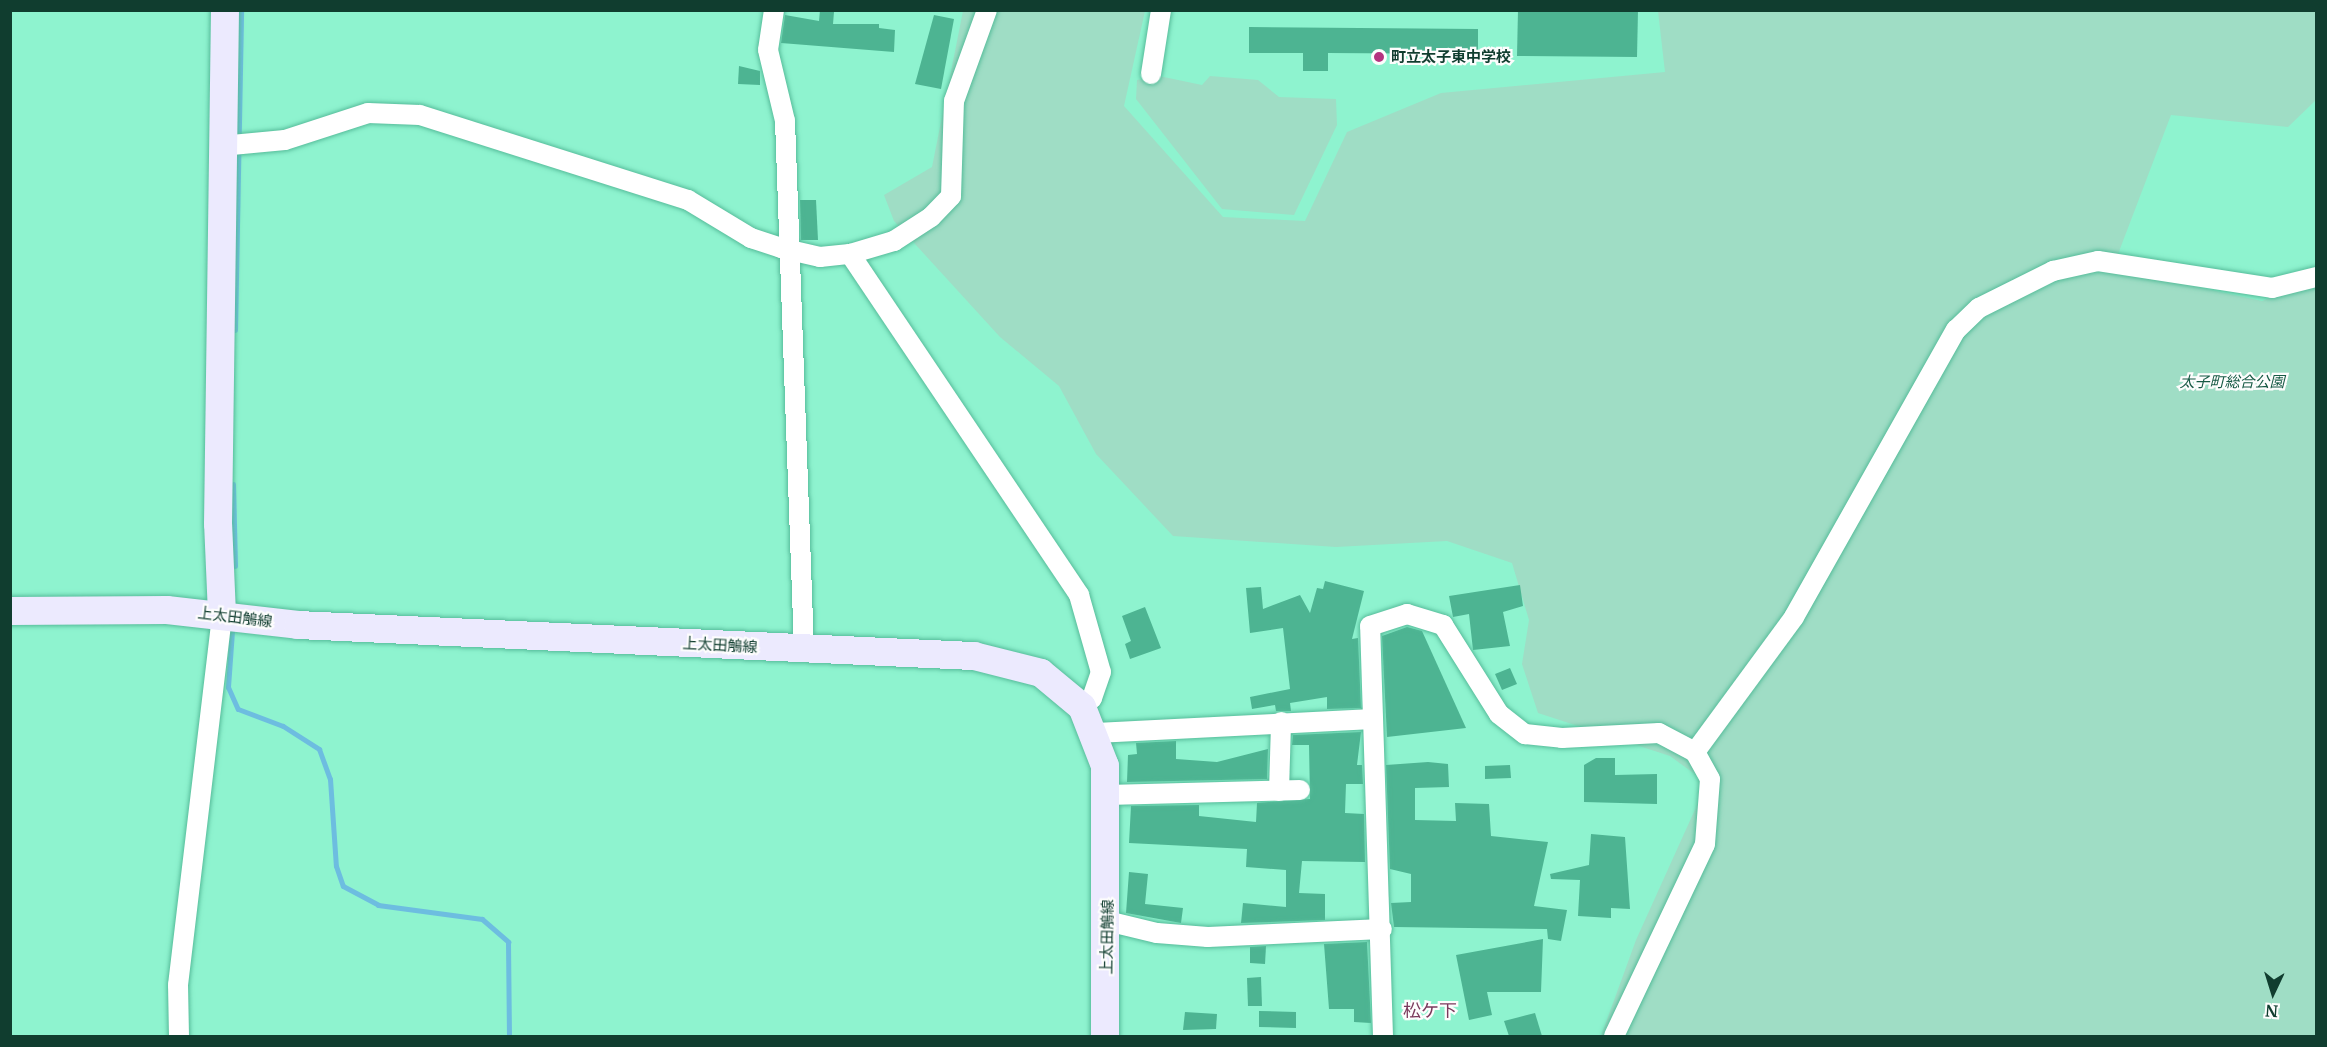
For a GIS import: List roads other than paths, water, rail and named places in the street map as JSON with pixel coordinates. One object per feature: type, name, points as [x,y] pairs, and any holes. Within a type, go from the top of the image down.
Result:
[{"type":"main road","points":[[222,614],[221,146],[225,10]]},
{"type":"main road","name":"上太田鵤線","points":[[10,611],[65,606],[222,614],[298,625],[1006,660],[1041,673],[1082,707],[1096,732],[1107,795],[1105,1036]]},
{"type":"street","points":[[774,10],[768,50],[785,121],[804,650]]},
{"type":"street","points":[[221,146],[285,140],[368,113],[420,115],[688,200],[751,238],[820,256],[850,254],[894,241],[931,217],[951,196],[954,102],[987,10]]},
{"type":"street","points":[[1151,74],[1161,10]]},
{"type":"street","points":[[850,254],[1079,595],[1101,672],[1092,698],[1082,707]]},
{"type":"street","points":[[1695,752],[1794,617],[1956,330],[1979,308],[2054,271],[2098,261],[2272,288],[2316,277]]},
{"type":"street","points":[[179,1036],[178,985],[222,614]]},
{"type":"street","points":[[1383,1036],[1383,929],[1371,626],[1407,614],[1443,625],[1498,714],[1525,734],[1562,738],[1659,733],[1695,752],[1710,779],[1705,844],[1614,1036]]},
{"type":"street","points":[[1096,732],[1373,719]]},
{"type":"street","points":[[1279,791],[1281,722]]},
{"type":"street","points":[[1107,795],[1300,790]]},
{"type":"street","points":[[1107,921],[1157,933],[1208,937],[1383,929]]},
{"type":"waterway","points":[[235,330],[241,10]]},
{"type":"waterway","points":[[233,484],[235,566]]},
{"type":"waterway","points":[[232,631],[228,687],[238,709],[283,726],[319,749],[330,779],[336,866],[343,886],[378,905],[482,919],[508,942],[509,1036]]},
{"type":"place","name":"町立太子東中学校","points":[[1379,57]]},
{"type":"district","name":"松ケ下","points":[[1430,1011]]},
{"type":"park label","name":"太子町総合公園","points":[[2232,382]]}]
